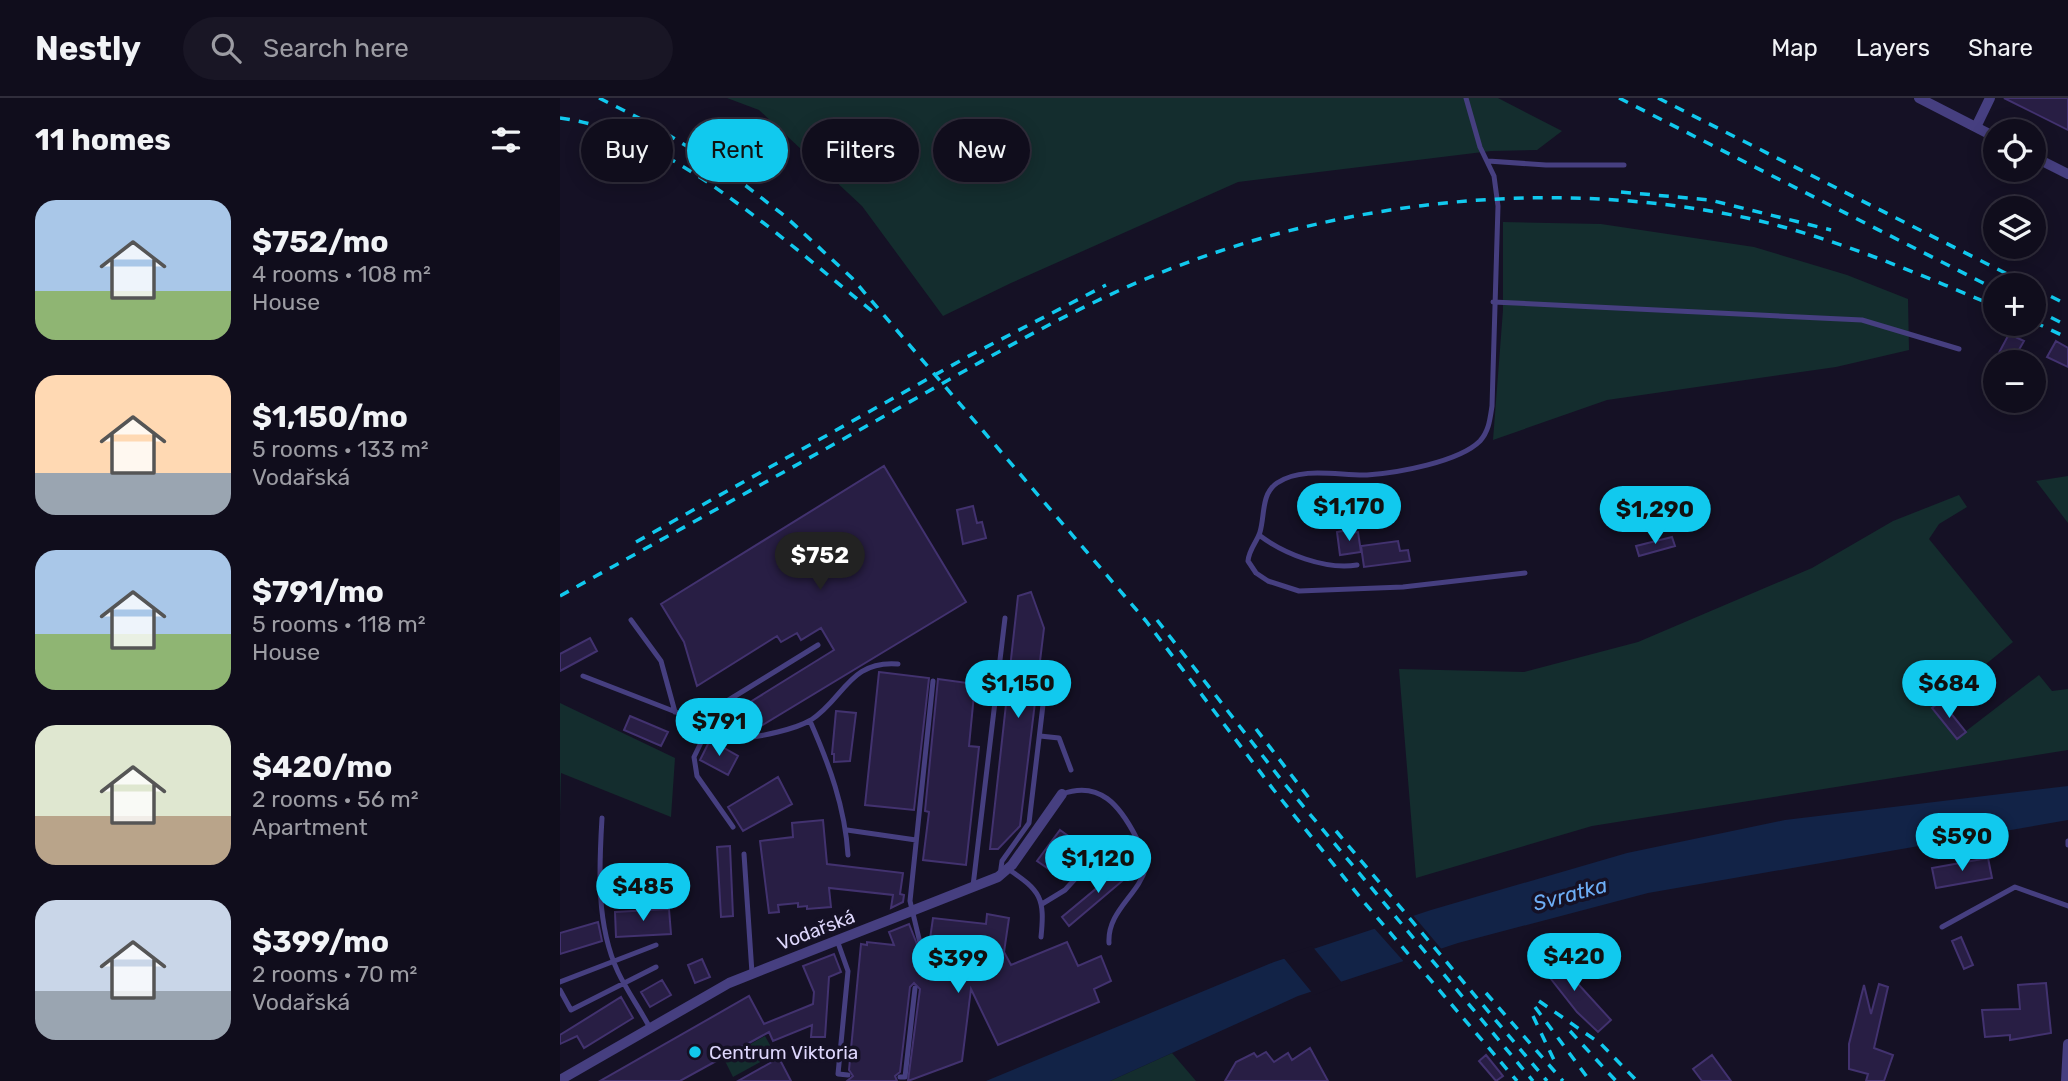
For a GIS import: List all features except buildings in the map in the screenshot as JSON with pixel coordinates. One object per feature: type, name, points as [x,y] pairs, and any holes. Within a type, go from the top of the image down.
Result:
[{"type":"street","points":[[1919,98],[1983,131]]},
{"type":"street","points":[[1976,127],[1990,98]]},
{"type":"street","points":[[2046,163],[2068,174]]},
{"type":"street","points":[[1004,872],[1062,794]]},
{"type":"street","name":"Vodařská","points":[[561,1077],[729,983],[973,887],[1004,872]]},
{"type":"street","points":[[2066,1081],[2068,1044]]},
{"type":"lane","points":[[1466,98],[1480,147],[1488,162],[1498,206],[1493,302],[1492,406],[1488,428],[1479,441],[1458,454],[1394,470],[1368,475],[1289,477],[1271,488],[1266,497],[1259,535],[1249,555],[1251,568],[1268,582],[1299,591],[1403,587],[1525,573]]},
{"type":"lane","points":[[1488,162],[1546,165],[1624,164]]},
{"type":"lane","points":[[1493,302],[1861,320],[1959,349]]},
{"type":"lane","points":[[1259,535],[1279,551],[1344,567],[1357,565]]},
{"type":"lane","points":[[973,887],[1004,618]]},
{"type":"lane","points":[[631,620],[661,661],[675,712]]},
{"type":"lane","points":[[733,827],[694,769],[694,757],[709,726],[727,701],[818,645]]},
{"type":"lane","points":[[583,676],[743,738],[759,737],[810,721],[850,679],[874,665],[898,664]]},
{"type":"lane","points":[[1041,937],[1042,904],[1034,887],[1004,872],[1002,861],[1029,823],[1047,671]]},
{"type":"lane","points":[[920,947],[911,911],[933,681]]},
{"type":"lane","points":[[810,721],[835,781],[847,830],[848,855]]},
{"type":"lane","points":[[1040,736],[1059,738],[1071,770]]},
{"type":"lane","points":[[1062,794],[1088,789],[1109,798],[1124,814],[1146,856],[1143,875],[1108,931],[1109,943]]},
{"type":"lane","points":[[602,818],[599,865],[601,894],[614,960],[650,1028]]},
{"type":"lane","points":[[847,830],[916,840]]},
{"type":"lane","points":[[744,854],[752,973]]},
{"type":"lane","points":[[1042,904],[1065,890],[1096,856]]},
{"type":"lane","points":[[1942,927],[2015,887],[2068,906]]},
{"type":"lane","points":[[601,894],[653,892]]},
{"type":"lane","points":[[837,940],[848,971],[837,1077],[848,1074]]},
{"type":"lane","points":[[560,982],[656,945]]},
{"type":"lane","points":[[560,990],[571,1010],[656,967]]},
{"type":"lane","points":[[900,1077],[905,1077],[915,988]]},
{"type":"green space","points":[[727,98],[1498,98],[1562,131],[1537,150],[1491,151],[1238,182],[943,316],[862,206],[836,182],[919,182],[919,119],[802,119],[802,150],[788,137],[788,119],[769,119],[759,110]]},
{"type":"green space","points":[[1503,222],[1601,224],[1754,247],[1847,275],[1908,299],[1909,350],[1836,367],[1607,400],[1493,440],[1503,310]]},
{"type":"green space","points":[[2068,476],[2068,523],[2036,481]]},
{"type":"green space","points":[[1959,495],[1967,507],[1939,524],[1929,539],[2013,642],[1932,708],[1957,738],[2039,675],[2052,691],[2068,689],[2068,750],[1592,826],[1416,878],[1399,669],[1524,672],[1638,642],[1812,568],[1893,521]]},
{"type":"green space","points":[[560,703],[675,758],[671,817],[561,773],[560,815]]},
{"type":"green space","points":[[765,1036],[775,1054],[733,1077],[724,1059]]},
{"type":"green space","points":[[1172,1053],[1196,1081],[1110,1081]]},
{"type":"water","name":"Svratka","points":[[2068,786],[2068,820],[1648,893],[1458,943],[1298,996],[1110,1081],[986,1081],[1274,962],[1431,910],[1627,853],[1785,820]]},
{"type":"pier","points":[[1412,914],[1444,952],[1406,964],[1373,927]]},
{"type":"pier","points":[[1312,946],[1343,984],[1314,995],[1282,956]]},
{"type":"railway","points":[[599,98],[647,122],[723,168],[786,217],[852,278],[1146,621],[1273,789],[1363,901],[1517,1081]]},
{"type":"railway","points":[[1619,98],[1983,283]]},
{"type":"railway","points":[[1658,98],[2005,273]]},
{"type":"railway","points":[[560,118],[601,127],[643,144],[684,167],[765,224],[872,311]]},
{"type":"railway","points":[[1621,192],[1710,200],[1831,230]]},
{"type":"railway","points":[[560,596],[1086,306],[1192,261],[1268,236],[1347,218],[1427,205],[1507,199],[1588,198],[1668,205],[1747,218],[1811,235],[1873,256],[1983,301]]},
{"type":"railway","points":[[636,542],[967,357],[1106,285]]},
{"type":"railway","points":[[2046,294],[2068,305]]},
{"type":"railway","points":[[2046,315],[2068,326]]},
{"type":"railway","points":[[2046,328],[2068,338]]},
{"type":"railway","points":[[1157,620],[1283,782],[1533,1081]]},
{"type":"railway","points":[[1256,729],[1312,802]]},
{"type":"railway","points":[[1336,831],[1547,1081]]},
{"type":"railway","points":[[1486,993],[1563,1081]]},
{"type":"railway","points":[[1539,1001],[1601,1044],[1637,1081]]},
{"type":"railway","points":[[1535,1007],[1590,1081]]},
{"type":"railway","points":[[1533,1016],[1554,1060]]},
{"type":"railway","points":[[1570,1031],[1616,1081]]},
{"type":"place","name":"Centrum Viktoria","points":[[695,1052]]}]
